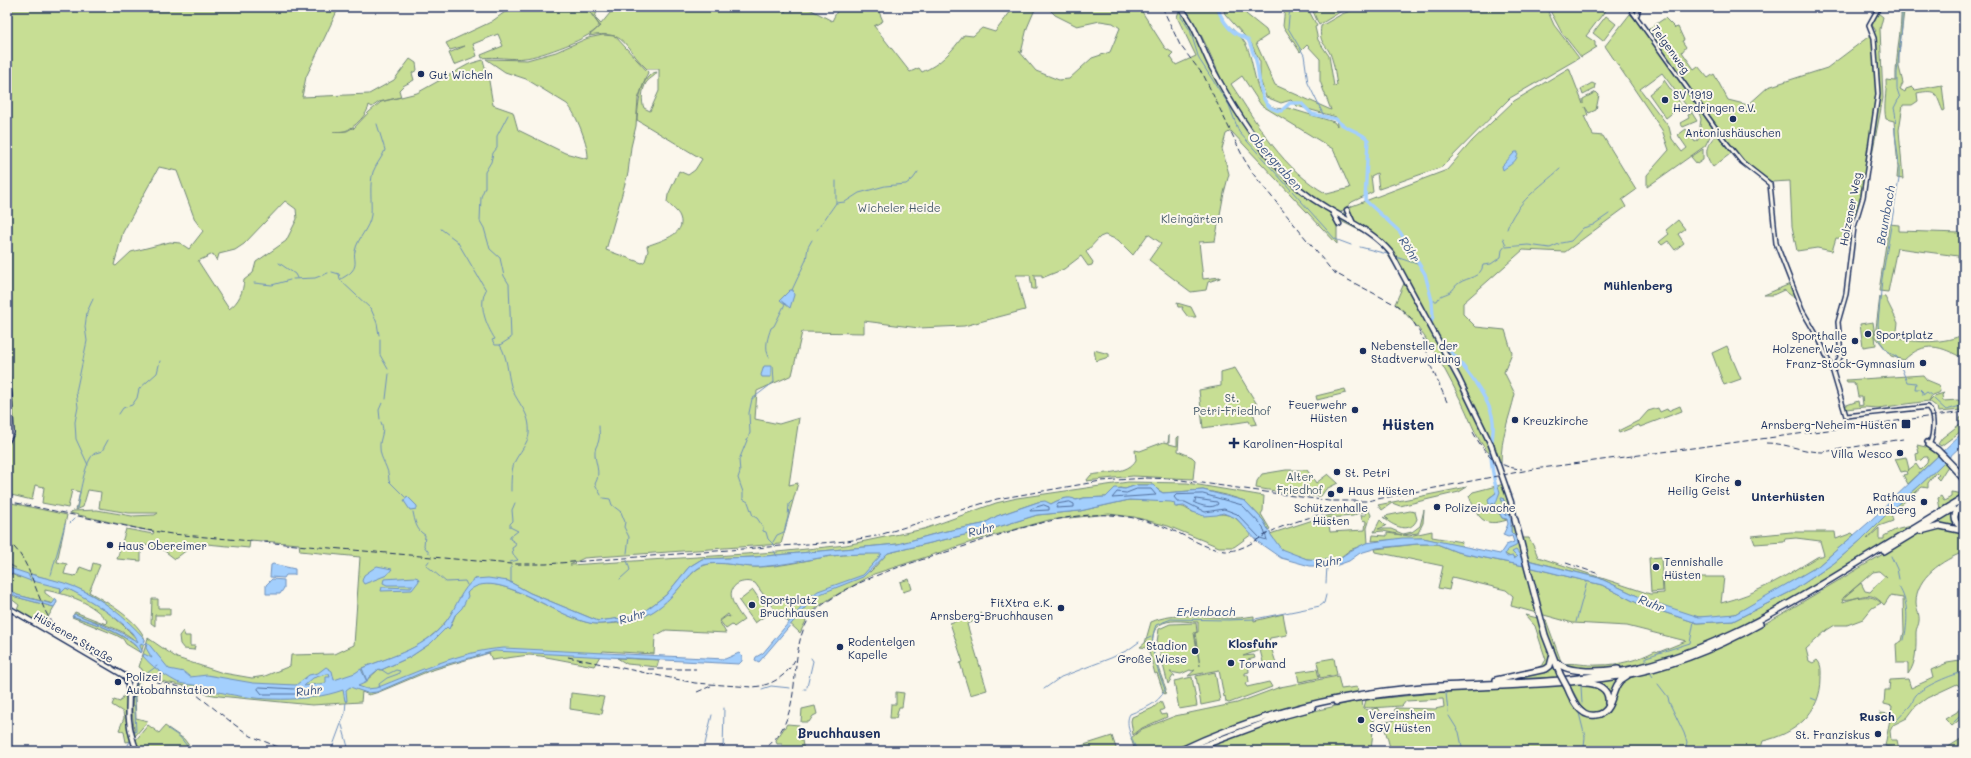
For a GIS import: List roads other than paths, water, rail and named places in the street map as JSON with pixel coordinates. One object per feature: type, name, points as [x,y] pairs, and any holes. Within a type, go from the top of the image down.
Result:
[{"type":"highway","points":[[1568,686],[1581,710],[1589,715],[1599,715],[1608,708],[1614,689],[1618,682],[1626,677],[1715,643],[1768,616],[1964,498]]},
{"type":"highway","points":[[1568,686],[1620,676],[1681,660],[1742,634],[1964,503]]},
{"type":"highway","points":[[1964,503],[1956,509],[1954,517],[1957,524],[1964,530]]},
{"type":"highway","points":[[1189,751],[1286,715],[1341,701],[1400,693],[1568,686],[1592,684],[1600,686],[1607,693],[1607,705],[1599,712],[1587,712],[1578,704],[1568,686],[1561,674],[1552,657],[1515,520]]},
{"type":"highway","points":[[1902,540],[1934,527],[1964,530]]},
{"type":"highway","points":[[1542,621],[1561,674]]},
{"type":"highway","points":[[1465,685],[1542,671],[1550,666],[1552,657]]},
{"type":"highway","points":[[1558,663],[1564,668],[1591,671],[1648,668]]},
{"type":"highway","points":[[1178,751],[1240,726],[1282,712],[1313,704],[1376,692],[1567,678],[1648,668]]},
{"type":"main road","points":[[1180,7],[1185,13],[1225,91],[1269,157],[1295,185],[1309,197],[1352,221],[1375,236],[1391,253],[1482,424],[1500,466],[1515,520]]},
{"type":"main road","points":[[1637,16],[1639,7]]},
{"type":"main road","name":"Holzener Weg","points":[[1833,372],[1841,355],[1838,322],[1846,294],[1854,227],[1863,197],[1878,94],[1874,38],[1869,25],[1879,7]]},
{"type":"main road","name":"Telgenweg","points":[[1632,10],[1725,141],[1742,162],[1770,184],[1774,234],[1779,253],[1802,310],[1820,341],[1833,372],[1846,416],[1926,406],[1929,408],[1933,430],[1929,444],[1948,461]]},
{"type":"main road","points":[[1347,210],[1352,221]]},
{"type":"main road","points":[[1332,211],[1339,224]]},
{"type":"main road","points":[[7,374],[12,432],[7,442]]},
{"type":"main road","points":[[1948,461],[1963,474]]},
{"type":"main road","points":[[1948,461],[1964,481]]},
{"type":"main road","name":"Hüstener Straße","points":[[7,607],[134,680]]},
{"type":"main road","points":[[125,676],[129,685],[128,715],[132,734],[138,751]]},
{"type":"main road","points":[[129,685],[134,680]]},
{"type":"main road","points":[[132,734],[130,704],[134,680]]},
{"type":"water","points":[[1515,152],[1518,152],[1518,155],[1513,163],[1503,170],[1502,166]]},
{"type":"water","points":[[790,290],[793,290],[794,295],[790,308],[780,300]]},
{"type":"water","points":[[764,366],[771,366],[771,377],[762,377],[761,375]]},
{"type":"water","points":[[1964,431],[1964,443],[1919,486],[1891,510],[1861,540],[1834,563],[1794,590],[1733,621],[1697,623],[1639,604],[1602,585],[1529,567],[1457,552],[1437,544],[1417,544],[1377,548],[1360,553],[1349,561],[1335,566],[1310,566],[1281,558],[1258,542],[1236,518],[1223,513],[1204,516],[1193,512],[1184,506],[1175,507],[1174,503],[1171,502],[1129,500],[1080,511],[1037,515],[998,527],[888,553],[863,577],[815,596],[759,662],[755,660],[756,657],[763,653],[811,596],[818,591],[863,575],[882,554],[837,555],[759,567],[717,563],[704,565],[694,572],[671,597],[654,611],[636,619],[601,624],[586,622],[569,616],[512,590],[495,585],[479,585],[467,593],[468,596],[462,608],[455,615],[449,629],[447,627],[431,643],[410,657],[381,670],[379,669],[369,677],[367,681],[362,668],[397,655],[430,638],[447,620],[466,588],[475,579],[488,578],[508,581],[530,593],[598,621],[622,618],[646,610],[666,595],[689,567],[702,559],[755,557],[898,544],[942,532],[983,524],[997,516],[1038,502],[1045,501],[1051,504],[1067,498],[1076,500],[1106,497],[1115,488],[1125,489],[1137,485],[1153,485],[1163,493],[1203,490],[1245,501],[1263,520],[1281,549],[1307,559],[1337,560],[1366,543],[1402,538],[1423,538],[1500,554],[1506,545],[1514,542],[1512,536],[1508,537],[1503,535],[1508,524],[1507,519],[1502,518],[1500,514],[1490,507],[1488,499],[1496,493],[1495,487],[1498,486],[1500,492],[1495,505],[1492,502],[1492,507],[1502,511],[1506,516],[1501,498],[1503,498],[1511,520],[1511,532],[1516,538],[1517,542],[1516,546],[1507,550],[1505,554],[1507,557],[1513,556],[1514,559],[1517,557],[1512,552],[1516,550],[1523,559],[1599,578],[1644,599],[1699,617],[1735,614],[1818,566],[1868,523]]},
{"type":"water","points":[[407,496],[417,506],[417,509],[410,510],[404,501]]},
{"type":"water","points":[[273,564],[295,569],[295,575],[286,575],[284,578],[270,577],[271,565]]},
{"type":"water","points":[[377,566],[392,569],[387,575],[364,584],[362,581],[364,575]]},
{"type":"water","points":[[7,567],[28,574],[31,581],[7,572]]},
{"type":"water","points":[[30,574],[70,585],[95,597],[113,609],[145,639],[144,645],[141,643],[140,646],[142,651],[141,653],[129,640],[120,635],[72,616],[75,614],[118,631],[138,642],[134,635],[126,627],[106,611],[66,588],[61,593],[61,588],[33,581]]},
{"type":"water","points":[[418,578],[419,581],[412,590],[381,591],[382,587],[411,588],[413,585],[387,585],[383,583],[384,579]]},
{"type":"water","points":[[272,579],[284,580],[284,588],[280,594],[266,594],[266,585]]},
{"type":"water","points":[[7,587],[17,595],[52,604],[56,599],[57,602],[54,607],[16,597],[7,591]]},
{"type":"water","points":[[147,642],[169,669],[184,672],[190,677],[207,675],[253,683],[296,685],[309,675],[318,673],[326,667],[332,671],[334,680],[355,673],[361,669],[367,682],[358,686],[367,689],[376,688],[439,663],[471,653],[504,648],[725,659],[739,653],[742,656],[742,661],[739,664],[495,651],[430,669],[377,692],[367,693],[350,687],[346,690],[347,701],[345,701],[343,690],[298,699],[265,699],[233,695],[180,683],[162,673],[146,660],[143,656],[144,654],[152,658],[146,648]],"holes":[[[329,674],[330,677],[326,677],[326,683],[304,686],[313,678]]]},
{"type":"waterway","name":"Röhr","points":[[1218,7],[1222,18],[1228,26],[1234,32],[1248,40],[1257,64],[1263,98],[1267,104],[1273,109],[1281,111],[1290,103],[1301,103],[1312,114],[1336,119],[1343,126],[1361,134],[1368,140],[1365,200],[1400,232],[1425,274],[1432,301],[1433,316],[1430,327]]},
{"type":"waterway","points":[[1290,7],[1288,28],[1304,55],[1308,83],[1324,116]]},
{"type":"waterway","name":"Baumbach","points":[[1902,7],[1902,26],[1897,73],[1897,89],[1900,98],[1894,108],[1899,179],[1882,279],[1878,324],[1880,341],[1887,351],[1897,357],[1907,382],[1916,383],[1915,389],[1920,389],[1923,392],[1923,395],[1927,392],[1931,395]]},
{"type":"waterway","name":"Obergraben","points":[[1182,11],[1181,17],[1190,30],[1199,59],[1229,105],[1239,132],[1335,239],[1351,245]]},
{"type":"waterway","points":[[508,115],[497,136],[497,148],[493,153],[491,162],[485,172],[485,187],[481,197],[480,221],[484,228],[490,249],[500,258],[504,276],[509,284],[511,338],[500,345],[506,360],[511,386],[526,414],[529,426],[527,441],[514,464],[511,491]]},
{"type":"waterway","points":[[377,124],[385,150],[373,172],[370,220],[356,246],[354,268],[349,274],[340,280],[371,309],[377,323],[379,335]]},
{"type":"waterway","points":[[1507,229],[1511,219],[1522,203],[1560,169]]},
{"type":"waterway","points":[[836,203],[845,202],[859,193],[885,186],[906,184],[913,179],[918,172]]},
{"type":"waterway","points":[[817,230],[836,203],[836,181]]},
{"type":"waterway","points":[[1561,243],[1571,241],[1583,228],[1593,225],[1609,214]]},
{"type":"waterway","points":[[441,229],[457,241],[486,290],[483,302],[484,315],[495,339],[492,340],[495,345],[500,345]]},
{"type":"waterway","points":[[1441,296],[1449,293],[1459,283],[1477,275],[1482,269],[1483,265],[1491,264],[1501,257],[1502,250],[1506,245],[1503,238]]},
{"type":"waterway","points":[[792,290],[806,260],[808,247],[812,240]]},
{"type":"waterway","points":[[1506,247],[1528,245],[1550,248],[1559,244]]},
{"type":"waterway","points":[[1360,247],[1391,255]]},
{"type":"waterway","points":[[1396,257],[1420,265]]},
{"type":"waterway","points":[[279,263],[295,274],[297,278]]},
{"type":"waterway","points":[[332,272],[339,274],[340,279]]},
{"type":"waterway","points":[[293,279],[315,278],[328,273]]},
{"type":"waterway","points":[[254,283],[272,285],[290,280]]},
{"type":"waterway","points":[[1432,301],[1437,301],[1439,298]]},
{"type":"waterway","points":[[88,465],[76,439],[75,422],[78,407],[76,392],[87,341],[85,327],[87,312],[93,299]]},
{"type":"waterway","points":[[769,357],[767,342],[771,328],[774,326],[785,304]]},
{"type":"waterway","name":"Röhr","points":[[1438,338],[1471,377],[1486,400],[1491,411],[1493,421],[1491,460],[1497,491]]},
{"type":"waterway","points":[[380,339],[380,355],[388,369]]},
{"type":"waterway","points":[[119,414],[123,408],[132,405],[137,398],[139,389],[157,373],[160,361]]},
{"type":"waterway","points":[[771,364],[773,366],[774,382],[752,399],[749,413],[750,433],[739,460],[740,472],[738,478],[743,492],[743,499],[748,502],[753,516],[757,518],[763,527],[763,531],[766,532],[768,539],[775,546]]},
{"type":"waterway","points":[[386,399],[389,374]]},
{"type":"waterway","name":"Baumbach","points":[[1934,399],[1946,410],[1964,405]]},
{"type":"waterway","points":[[380,419],[379,410],[382,403]]},
{"type":"waterway","points":[[381,422],[383,429],[380,444],[381,456],[388,471],[389,481],[405,497]]},
{"type":"waterway","points":[[599,426],[599,440],[595,451],[598,475],[595,484],[601,495]]},
{"type":"waterway","points":[[96,453],[102,451],[108,440]]},
{"type":"waterway","points":[[77,509],[85,470],[91,456],[95,453]]},
{"type":"waterway","points":[[603,498],[610,499],[612,505],[621,512],[625,522],[624,527],[629,537],[627,553]]},
{"type":"waterway","points":[[773,542],[777,535],[784,532],[788,517],[789,504],[792,501]]},
{"type":"waterway","points":[[510,562],[518,560],[513,554],[512,548],[516,543],[510,539],[510,537],[518,531],[510,527],[510,524],[513,521],[512,510],[515,503]]},
{"type":"waterway","points":[[413,512],[418,528],[425,535],[424,546],[430,554]]},
{"type":"waterway","points":[[70,523],[74,519]]},
{"type":"waterway","points":[[51,575],[65,524]]},
{"type":"waterway","points":[[774,551],[777,556]]},
{"type":"waterway","points":[[1891,556],[1897,569],[1899,579]]},
{"type":"waterway","points":[[620,579],[630,570],[627,560]]},
{"type":"waterway","points":[[429,561],[426,565],[446,582],[465,581],[467,585]]},
{"type":"waterway","points":[[511,566],[511,583]]},
{"type":"waterway","points":[[1326,583],[1327,566]]},
{"type":"waterway","points":[[1576,622],[1587,582]]},
{"type":"waterway","points":[[1899,587],[1905,599],[1907,613],[1904,640]]},
{"type":"waterway","name":"Erlenbach","points":[[1137,751],[1131,738],[1128,718],[1130,714],[1146,708],[1154,703],[1165,690],[1154,658],[1153,642],[1156,625],[1171,619],[1255,619],[1320,606],[1324,603],[1326,595]]},
{"type":"waterway","points":[[1646,660],[1646,657],[1690,643],[1694,621]]},
{"type":"waterway","name":"Erlenbach","points":[[1147,639],[1151,637]]},
{"type":"waterway","points":[[1044,689],[1061,677],[1111,658],[1128,650],[1139,642]]},
{"type":"waterway","points":[[807,687],[813,661],[811,658]]},
{"type":"waterway","points":[[146,674],[157,666]]},
{"type":"waterway","points":[[380,688],[379,684],[387,678],[398,674],[400,671],[396,670],[388,674],[382,670]]},
{"type":"waterway","points":[[1895,722],[1911,705],[1915,696],[1925,688],[1953,675],[1964,672]]},
{"type":"waterway","name":"Ruhr","points":[[175,675],[190,680]]},
{"type":"waterway","points":[[1658,684],[1668,697],[1684,733],[1687,742],[1685,751]]},
{"type":"waterway","points":[[133,735],[136,731],[134,694],[138,685]]},
{"type":"waterway","points":[[762,689],[771,686],[790,688]]},
{"type":"waterway","points":[[1581,686],[1582,703]]},
{"type":"waterway","points":[[1446,693],[1448,712]]},
{"type":"waterway","points":[[1811,698],[1816,700]]},
{"type":"waterway","points":[[331,751],[345,713],[346,701]]},
{"type":"waterway","points":[[723,751],[724,708]]},
{"type":"waterway","points":[[1954,722],[1964,712]]},
{"type":"waterway","points":[[1579,713],[1585,737],[1584,748]]},
{"type":"waterway","points":[[705,744],[712,715]]},
{"type":"waterway","points":[[1449,716],[1459,732],[1463,751]]},
{"type":"waterway","points":[[342,725],[349,751]]},
{"type":"waterway","points":[[168,729],[180,737],[191,751]]},
{"type":"waterway","points":[[125,751],[131,739]]},
{"type":"railway","points":[[1162,7],[1180,45],[1204,76],[1244,159],[1254,175],[1333,272],[1398,306],[1411,318],[1424,340],[1430,364],[1447,402]]},
{"type":"railway","points":[[7,501],[140,529],[172,534],[511,564],[546,564],[847,541],[876,536],[997,499],[1101,481],[1147,478],[1174,479],[1329,501],[1367,501],[1534,469],[1964,412]]},
{"type":"railway","points":[[1473,432],[1477,440],[1492,458],[1505,466],[1522,469]]},
{"type":"railway","points":[[1766,443],[1781,444],[1808,451],[1823,452],[1903,439]]},
{"type":"railway","points":[[762,751],[778,735],[787,717],[792,697],[801,638],[808,620],[821,606],[836,596],[886,572],[1016,530],[1059,519],[1080,516],[1121,516],[1141,520],[1168,528],[1206,546],[1226,551],[1247,546],[1272,531],[1299,521],[1330,512],[1361,506]]},
{"type":"railway","points":[[7,541],[17,550],[24,561],[47,614],[54,627],[64,637],[105,662],[130,675],[192,691],[251,736],[288,751]]},
{"type":"railway","points":[[1566,563],[1599,574]]},
{"type":"railway","points":[[568,657],[695,683],[752,687],[766,685],[778,679],[788,670],[796,658]]},
{"type":"railway","points":[[648,669],[696,669]]},
{"type":"railway","points":[[697,692],[711,686]]},
{"type":"place","name":"Gut Wicheln","points":[[421,74]]},
{"type":"place","name":"SV 1919 Herdringen e.V.","points":[[1665,100]]},
{"type":"place","name":"Antoniushäuschen","points":[[1733,119]]},
{"type":"place","name":"Sportplatz","points":[[1868,334]]},
{"type":"place","name":"Sporthalle Holzener Weg","points":[[1855,341]]},
{"type":"place","name":"Nebenstelle der Stadtverwaltung","points":[[1363,351]]},
{"type":"place","name":"Franz-Stock-Gymnasium","points":[[1923,363]]},
{"type":"place","name":"Feuerwehr Hüsten","points":[[1355,410]]},
{"type":"place","name":"Kreuzkirche","points":[[1515,420]]},
{"type":"place","name":"Arnsberg-Neheim-Hüsten","points":[[1906,424]]},
{"type":"place","name":"Karolinen-Hospital","points":[[1234,443]]},
{"type":"place","name":"Villa Wesco","points":[[1900,453]]},
{"type":"place","name":"St. Petri","points":[[1337,472]]},
{"type":"place","name":"Kirche Heilig Geist","points":[[1738,483]]},
{"type":"place","name":"Haus Hüsten","points":[[1340,490]]},
{"type":"place","name":"Schützenhalle Hüsten","points":[[1331,494]]},
{"type":"place","name":"Rathaus Arnsberg","points":[[1924,502]]},
{"type":"place","name":"Polizeiwache","points":[[1437,507]]},
{"type":"place","name":"Haus Obereimer","points":[[110,545]]},
{"type":"place","name":"Tennishalle Hüsten","points":[[1656,567]]},
{"type":"place","name":"Sportplatz Bruchhausen","points":[[752,605]]},
{"type":"place","name":"FitXtra e.K. Arnsberg-Bruchhausen","points":[[1061,608]]},
{"type":"place","name":"Rodentelgen Kapelle","points":[[840,647]]},
{"type":"place","name":"Stadion Große Wiese","points":[[1195,651]]},
{"type":"place","name":"Torwand","points":[[1231,663]]},
{"type":"place","name":"Polizei Autobahnstation","points":[[118,682]]},
{"type":"place","name":"Vereinsheim SGV Hüsten","points":[[1361,720]]},
{"type":"place","name":"St. Franziskus","points":[[1878,734]]},
{"type":"district","name":"Mühlenberg","points":[[1638,285]]},
{"type":"district","name":"Hüsten","points":[[1408,424]]},
{"type":"district","name":"Unterhüsten","points":[[1788,496]]},
{"type":"district","name":"Klosfuhr","points":[[1253,643]]},
{"type":"district","name":"Rusch","points":[[1877,716]]},
{"type":"district","name":"Bruchhausen","points":[[839,732]]},
{"type":"park label","name":"Wicheler Heide","points":[[899,207]]},
{"type":"park label","name":"Kleingärten","points":[[1192,218]]},
{"type":"park label","name":"St. Petri-Friedhof","points":[[1232,403]]},
{"type":"park label","name":"Alter Friedhof","points":[[1300,482]]}]
